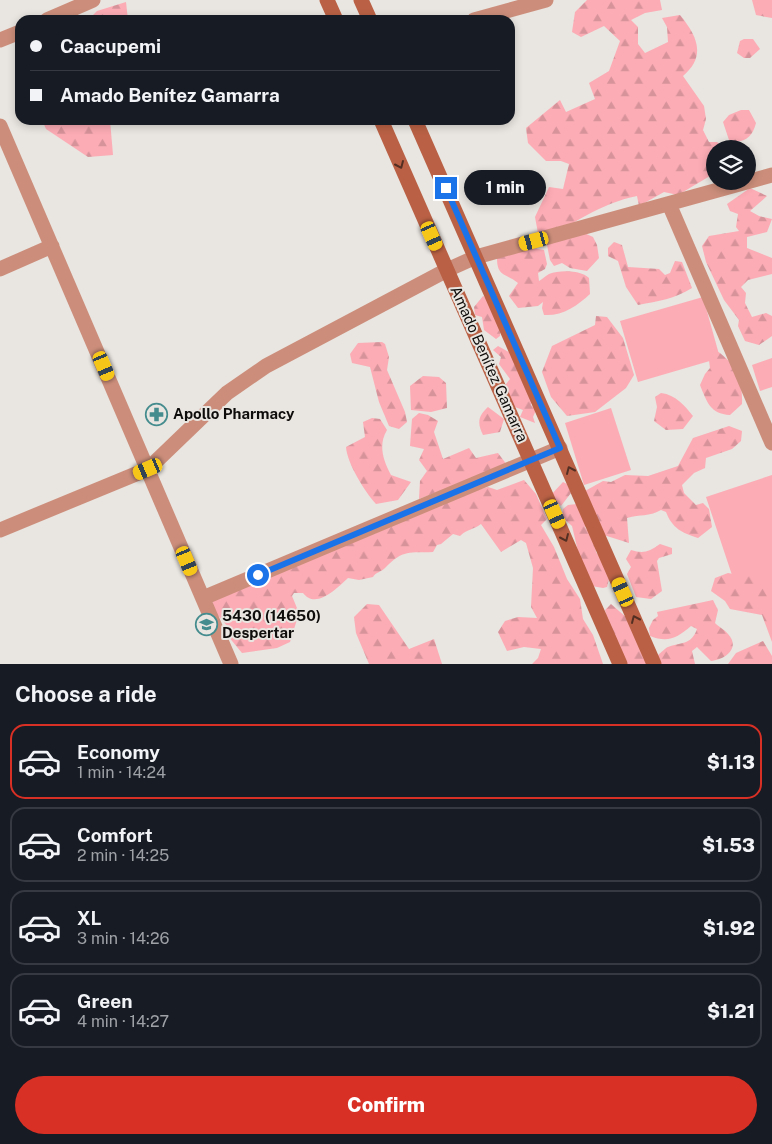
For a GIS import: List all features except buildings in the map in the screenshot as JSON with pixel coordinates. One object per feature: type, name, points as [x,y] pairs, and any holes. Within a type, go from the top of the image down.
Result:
[{"type":"main road","points":[[327,0],[334,15]]},
{"type":"main road","points":[[361,0],[368,15]]},
{"type":"main road","name":"Amado Benítez Gamarra","points":[[382,125],[620,664]]},
{"type":"main road","name":"Amado Benítez Gamarra","points":[[417,125],[654,664]]},
{"type":"street","points":[[58,15],[93,0]]},
{"type":"street","points":[[492,15],[546,0]]},
{"type":"street","points":[[0,40],[15,34]]},
{"type":"street","points":[[0,126],[231,664]]},
{"type":"street","points":[[0,530],[148,469],[227,394],[266,366],[447,270],[476,257],[772,175]]},
{"type":"street","points":[[669,204],[772,443]]},
{"type":"street","points":[[0,269],[52,246]]},
{"type":"street","points":[[203,598],[560,448]]},
{"type":"green space","points":[[587,0],[660,0],[662,10],[645,13],[631,20],[638,27],[638,44],[645,53],[668,42],[667,27],[662,18],[680,15],[691,31],[697,46],[695,61],[683,76],[704,106],[706,119],[703,130],[708,140],[706,140],[706,178],[678,195],[664,192],[639,206],[637,196],[598,209],[540,244],[535,217],[549,187],[563,189],[569,164],[561,161],[546,161],[528,143],[526,128],[560,100],[566,112],[595,99],[589,83],[609,71],[620,41],[604,26],[581,37],[572,32],[575,12]]},
{"type":"green space","points":[[752,0],[772,0],[772,18],[756,15]]},
{"type":"green space","points":[[126,2],[127,15],[93,15],[97,11]]},
{"type":"green space","points":[[753,39],[760,49],[750,58],[744,58],[737,53],[740,41]]},
{"type":"green space","points":[[741,110],[749,110],[756,123],[747,139],[729,140],[723,122],[729,115]]},
{"type":"green space","points":[[44,125],[110,125],[113,155],[88,157],[46,129]]},
{"type":"green space","points":[[747,190],[754,190],[767,196],[750,211],[759,216],[772,219],[767,232],[747,237],[747,248],[772,258],[772,274],[748,280],[741,287],[746,293],[745,303],[752,317],[766,313],[772,316],[772,336],[759,345],[745,341],[738,326],[739,320],[724,300],[706,262],[702,246],[709,236],[739,231],[736,227],[738,214],[730,211],[727,204]]},
{"type":"green space","points":[[582,232],[593,237],[597,245],[599,258],[587,271],[570,268],[562,263],[554,266],[550,260],[547,245]]},
{"type":"green space","points":[[614,242],[622,245],[628,267],[659,269],[665,275],[670,273],[675,261],[682,262],[692,288],[673,297],[638,305],[626,287],[618,261],[608,256],[608,248]]},
{"type":"green space","points":[[527,247],[544,250],[547,264],[545,269],[538,273],[539,281],[548,275],[564,271],[580,273],[589,278],[590,294],[575,306],[557,314],[544,315],[543,302],[538,306],[518,308],[509,296],[518,283],[500,272],[497,258]]},
{"type":"green space","points":[[483,296],[490,303],[498,319],[500,336],[496,339],[484,330],[482,317],[475,315],[474,307]]},
{"type":"green space","points":[[703,297],[720,358],[638,382],[620,321]]},
{"type":"green space","points":[[596,316],[607,317],[623,338],[634,375],[626,388],[595,412],[567,416],[551,397],[542,372],[552,346],[595,325]]},
{"type":"green space","points":[[382,342],[385,344],[389,357],[387,370],[405,412],[407,422],[399,429],[389,426],[379,402],[370,367],[352,363],[350,354],[358,343]]},
{"type":"green space","points":[[498,346],[512,354],[532,395],[531,405],[536,410],[533,417],[535,423],[520,417],[523,410],[515,407],[503,388],[510,379],[499,364],[501,357],[493,350]]},
{"type":"green space","points":[[717,351],[734,367],[740,381],[742,404],[730,415],[718,412],[710,406],[700,385],[710,368],[708,353]]},
{"type":"green space","points":[[772,358],[772,387],[760,391],[752,365]]},
{"type":"green space","points":[[423,376],[439,377],[446,383],[447,408],[431,412],[411,410],[410,386]]},
{"type":"green space","points":[[661,393],[675,398],[693,416],[683,429],[666,430],[654,421],[657,407],[655,397]]},
{"type":"green space","points":[[488,407],[504,419],[500,432],[483,435],[480,420],[482,413]]},
{"type":"green space","points":[[611,408],[631,470],[584,485],[565,423]]},
{"type":"green space","points":[[419,413],[428,415],[438,421],[434,432],[443,459],[469,448],[476,458],[498,453],[507,465],[419,499],[420,481],[427,471],[419,460],[424,449],[410,446],[412,419]]},
{"type":"green space","points":[[372,418],[380,419],[387,430],[382,447],[391,475],[411,482],[398,500],[376,504],[357,477],[346,447],[365,437],[363,422]]},
{"type":"green space","points":[[729,426],[742,431],[741,441],[732,449],[706,458],[705,468],[694,473],[682,485],[684,493],[696,505],[703,503],[709,509],[712,527],[698,538],[692,536],[678,529],[668,518],[666,512],[661,510],[652,514],[627,518],[629,543],[591,531],[584,526],[595,541],[596,552],[606,566],[609,579],[607,587],[586,585],[572,526],[562,517],[563,509],[568,505],[577,504],[585,491],[603,481],[611,482],[625,475],[648,476],[678,466],[693,438]]},
{"type":"green space","points":[[772,475],[772,585],[739,596],[706,497]]},
{"type":"green space","points":[[524,480],[536,494],[547,519],[541,525],[554,547],[567,579],[580,599],[583,619],[593,635],[603,664],[532,664],[538,658],[541,649],[524,647],[507,651],[498,632],[505,621],[518,617],[537,618],[531,607],[533,568],[526,543],[521,540],[501,552],[481,524],[460,536],[453,534],[437,545],[433,552],[412,552],[402,555],[373,577],[359,580],[348,578],[326,596],[314,599],[308,598],[303,593],[294,593],[292,596],[299,613],[290,642],[277,648],[242,653],[228,636],[229,628],[212,609],[213,599],[467,493],[488,487],[497,490]]},
{"type":"green space","points":[[563,482],[567,484],[571,493],[561,506],[551,495]]},
{"type":"green space","points":[[660,544],[672,548],[672,554],[659,558],[657,561],[662,591],[651,599],[636,597],[627,574],[631,567],[626,559],[631,550],[646,552]]},
{"type":"green space","points":[[728,573],[739,575],[751,573],[755,577],[763,577],[772,582],[772,642],[762,615],[730,609],[725,601],[711,591],[715,578]]},
{"type":"green space","points":[[713,600],[718,610],[715,623],[732,639],[733,644],[730,652],[726,656],[711,661],[697,647],[692,651],[695,664],[659,664],[658,655],[668,647],[688,641],[697,629],[691,626],[681,634],[667,639],[650,636],[649,628],[653,620],[658,616],[657,612]]},
{"type":"green space","points":[[367,604],[379,605],[409,649],[434,639],[442,664],[369,664],[356,633],[354,617]]},
{"type":"green space","points":[[611,604],[627,618],[649,664],[616,664],[605,610]]},
{"type":"green space","points":[[763,641],[772,656],[772,664],[728,664],[736,653]]},
{"type":"place","name":"Apollo Pharmacy","points":[[157,414]]},
{"type":"place","name":"5430 (14650) Despertar","points":[[206,625]]},
{"type":"route","points":[[258,575],[560,448],[446,188]]}]
